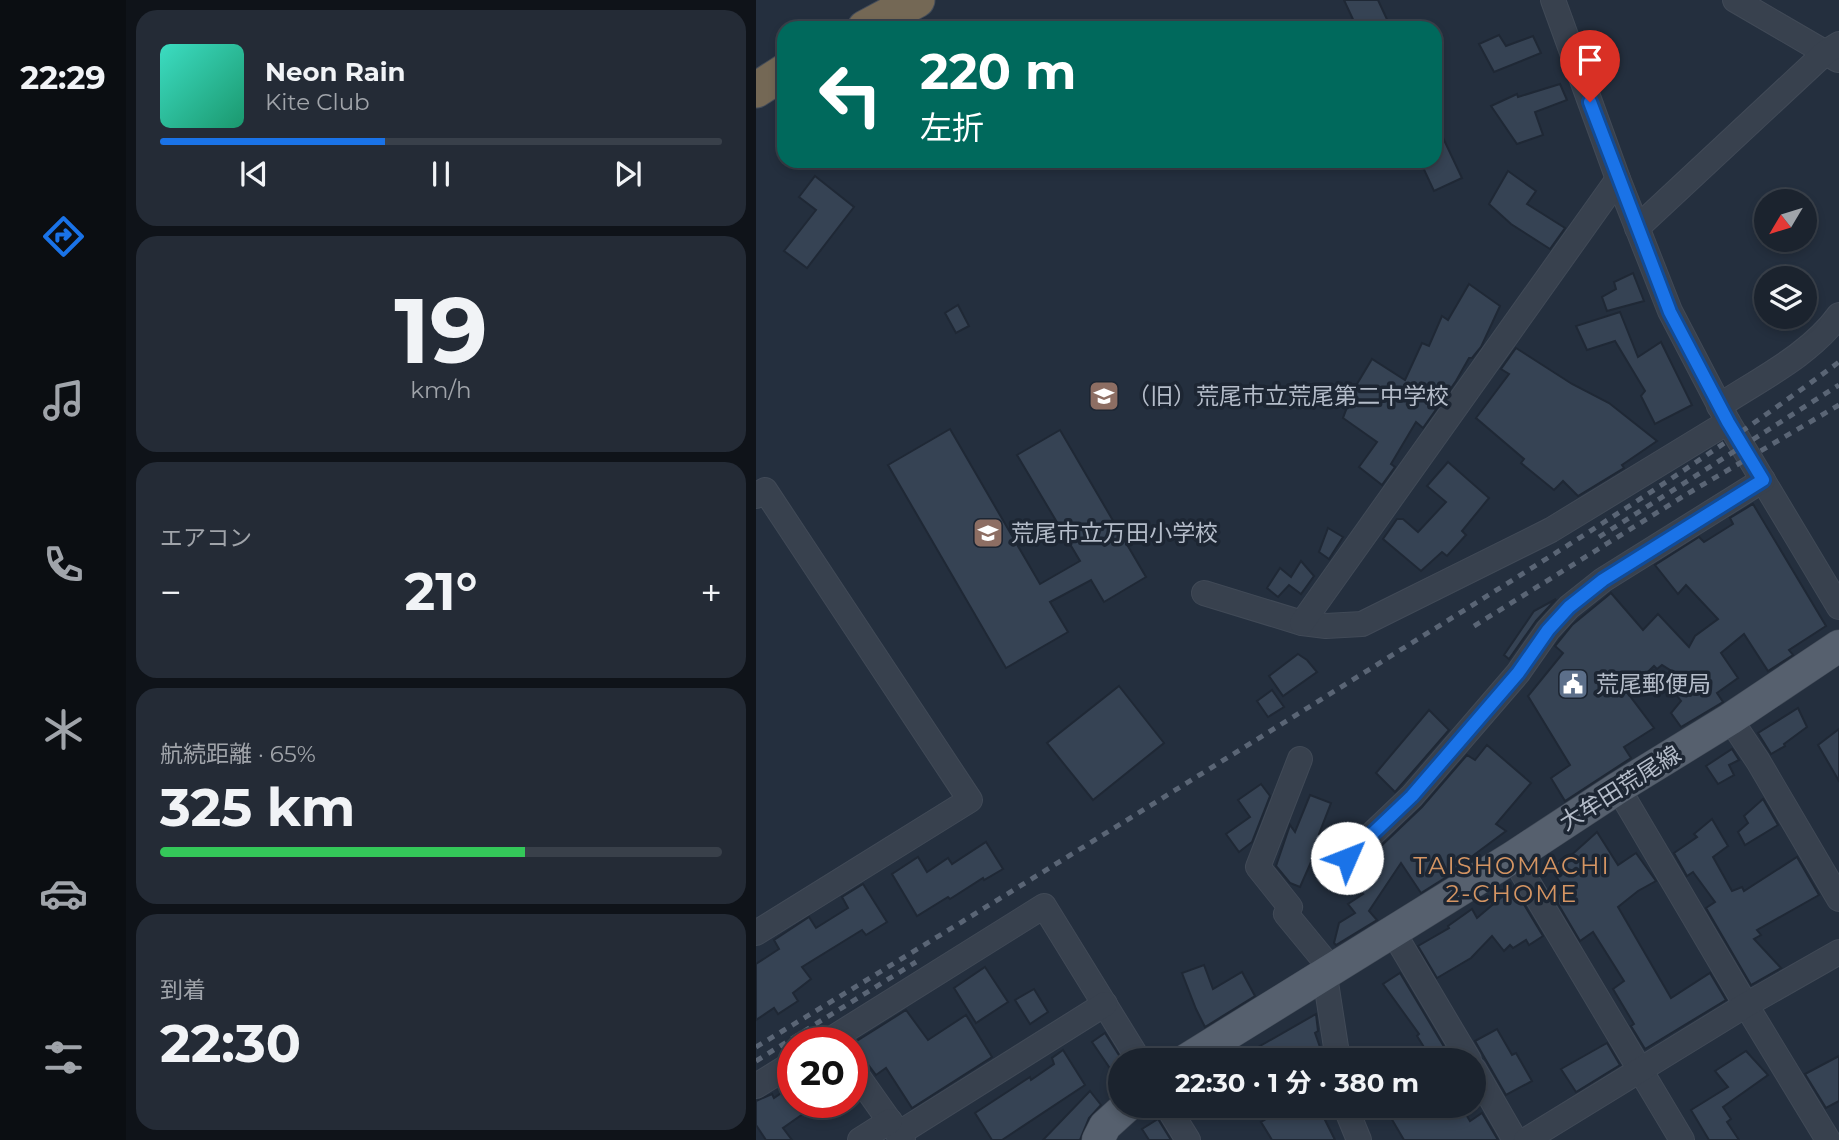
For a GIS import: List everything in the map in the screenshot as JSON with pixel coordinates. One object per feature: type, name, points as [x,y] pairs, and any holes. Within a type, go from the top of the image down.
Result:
[{"type":"highway","points":[[875,21],[901,3]]},
{"type":"highway","points":[[756,90],[777,76]]},
{"type":"main road","name":"大牟田荒尾線","points":[[1206,1048],[1513,857],[1839,646]]},
{"type":"main road","points":[[1098,1140],[1105,1126],[1114,1118]]},
{"type":"street","points":[[1553,0],[1670,312],[1723,414],[1839,607]]},
{"type":"street","points":[[1637,228],[1835,52],[1735,0]]},
{"type":"street","points":[[1302,622],[1618,179]]},
{"type":"street","points":[[1204,593],[1302,622],[1326,626],[1362,624],[1551,530],[1723,414],[1800,354],[1839,314]]},
{"type":"street","points":[[1347,858],[1412,796],[1518,673],[1548,630],[1569,607],[1603,580],[1763,480]]},
{"type":"street","points":[[756,496],[765,490],[970,800],[756,933]]},
{"type":"street","points":[[1730,719],[1758,761],[1839,899]]},
{"type":"street","points":[[1300,759],[1258,867],[1290,907],[1286,915],[1329,973],[1337,1048]]},
{"type":"street","points":[[1618,788],[1828,1140]]},
{"type":"street","points":[[1513,857],[1682,1140]]},
{"type":"street","points":[[854,1027],[1044,906],[1132,1048]]},
{"type":"street","points":[[1393,932],[1462,1048]]},
{"type":"street","points":[[1526,1140],[1746,1005],[1839,952]]},
{"type":"street","points":[[860,1140],[897,1132],[1104,1004]]},
{"type":"street","points":[[756,1086],[777,1073]]},
{"type":"street","points":[[1486,1090],[1515,1140]]},
{"type":"street","points":[[868,1091],[897,1132]]},
{"type":"street","points":[[1174,1118],[1188,1140]]},
{"type":"street","points":[[1350,1118],[1360,1140]]},
{"type":"building","points":[[1344,0],[1378,0],[1388,21],[1354,21]]},
{"type":"building","points":[[1499,35],[1506,46],[1533,36],[1541,53],[1494,72],[1479,44]]},
{"type":"building","points":[[1560,84],[1567,100],[1535,112],[1543,135],[1517,144],[1491,106],[1517,94],[1518,97]]},
{"type":"building","points":[[1442,136],[1462,178],[1434,191],[1423,168],[1442,168]]},
{"type":"building","points":[[1508,171],[1536,191],[1527,204],[1565,228],[1550,249],[1511,224],[1489,204]]},
{"type":"building","points":[[815,176],[854,207],[807,268],[784,251],[816,210],[799,197]]},
{"type":"building","points":[[1633,273],[1644,301],[1607,311],[1602,297],[1616,289],[1614,282]]},
{"type":"building","points":[[1469,284],[1500,306],[1481,347],[1469,358],[1423,428],[1416,422],[1391,464],[1395,467],[1382,485],[1359,467],[1377,442],[1343,418],[1354,389],[1372,359],[1405,380],[1422,343],[1429,346],[1442,316],[1448,320]]},
{"type":"building","points":[[958,305],[969,326],[956,333],[945,313]]},
{"type":"building","points":[[1620,312],[1638,357],[1661,342],[1692,405],[1655,424],[1641,396],[1645,391],[1615,341],[1587,350],[1576,326]]},
{"type":"building","points":[[1516,348],[1572,384],[1609,403],[1657,441],[1622,465],[1624,468],[1578,496],[1563,481],[1554,490],[1521,463],[1524,459],[1476,418],[1509,374],[1501,369]]},
{"type":"building","points":[[950,429],[1040,584],[1080,561],[1017,455],[1060,430],[1146,577],[1104,602],[1091,580],[1050,602],[1068,632],[1006,668],[888,465]]},
{"type":"building","points":[[1448,462],[1489,498],[1462,531],[1466,535],[1447,556],[1442,552],[1421,571],[1383,539],[1397,519],[1403,519],[1418,532],[1446,502],[1427,486]]},
{"type":"building","points":[[1753,504],[1826,626],[1789,650],[1793,655],[1768,671],[1744,634],[1721,653],[1738,678],[1717,693],[1723,702],[1681,727],[1671,713],[1681,701],[1675,693],[1689,682],[1662,665],[1657,669],[1654,666],[1627,692],[1654,728],[1624,747],[1631,758],[1565,801],[1551,778],[1570,765],[1528,696],[1563,653],[1555,646],[1572,625],[1611,593],[1643,630],[1658,614],[1689,647],[1695,636],[1718,619],[1686,585],[1678,594],[1655,565],[1699,537],[1704,542],[1733,524],[1730,518]]},
{"type":"building","points":[[1328,528],[1343,537],[1329,559],[1319,552]]},
{"type":"building","points":[[1301,561],[1314,576],[1301,594],[1289,585],[1278,597],[1267,588],[1280,568],[1291,577]]},
{"type":"building","points":[[1556,599],[1536,621],[1509,659],[1504,655],[1534,611]]},
{"type":"building","points":[[1298,654],[1317,672],[1283,696],[1269,676]]},
{"type":"building","points":[[1119,686],[1164,743],[1093,800],[1047,743]]},
{"type":"building","points":[[1272,690],[1284,707],[1268,717],[1257,701]]},
{"type":"building","points":[[1798,708],[1807,727],[1771,754],[1758,733]]},
{"type":"building","points":[[1429,710],[1449,730],[1395,792],[1376,773]]},
{"type":"building","points":[[1839,729],[1839,781],[1818,745]]},
{"type":"building","points":[[1487,745],[1531,783],[1496,824],[1506,831],[1455,869],[1456,871],[1421,893],[1401,863],[1369,911],[1377,920],[1336,945],[1334,943],[1339,923],[1355,913],[1348,904],[1363,894],[1355,889],[1380,851],[1378,849],[1422,807],[1467,755],[1475,760]]},
{"type":"building","points":[[1732,749],[1739,760],[1729,765],[1734,775],[1718,784],[1706,766]]},
{"type":"building","points":[[1261,784],[1270,796],[1252,842],[1239,852],[1226,834],[1250,817],[1238,800]]},
{"type":"building","points":[[1310,795],[1331,803],[1319,834],[1323,835],[1300,887],[1290,883],[1276,866],[1290,825],[1295,832]]},
{"type":"building","points":[[1763,799],[1778,825],[1745,845],[1738,832],[1748,823],[1744,816]]},
{"type":"building","points":[[1712,819],[1728,846],[1713,857],[1732,891],[1742,887],[1744,891],[1797,857],[1819,895],[1757,930],[1761,935],[1754,939],[1781,968],[1751,985],[1706,908],[1715,902],[1693,872],[1687,876],[1674,853],[1697,837],[1694,834]]},
{"type":"building","points":[[1597,832],[1618,865],[1636,853],[1656,881],[1618,907],[1671,998],[1710,973],[1726,1000],[1645,1049],[1613,989],[1624,981],[1593,932],[1580,941],[1554,897],[1565,890],[1550,867],[1566,856],[1568,858]]},
{"type":"building","points":[[986,842],[1003,869],[917,916],[892,874],[918,857],[927,872],[948,858],[952,864]]},
{"type":"building","points":[[863,884],[887,922],[866,935],[862,930],[802,967],[811,979],[793,993],[798,1001],[778,1014],[774,1008],[756,1020],[756,964],[779,949],[774,940],[809,917],[816,928],[848,908],[842,897]]},
{"type":"building","points":[[1517,893],[1543,936],[1529,945],[1526,940],[1513,948],[1510,945],[1504,951],[1492,936],[1471,958],[1437,978],[1418,946],[1449,928],[1448,926],[1472,909],[1477,918],[1503,896]]},
{"type":"building","points":[[1204,965],[1213,989],[1242,972],[1255,996],[1205,1027],[1182,973]]},
{"type":"building","points":[[985,967],[1008,1002],[976,1023],[954,988]]},
{"type":"building","points":[[1400,973],[1445,1048],[1424,1048],[1417,1036],[1419,1034],[1383,984]]},
{"type":"building","points":[[1034,989],[1048,1012],[1030,1024],[1015,1000]]},
{"type":"building","points":[[906,1010],[928,1040],[966,1015],[992,1057],[912,1108],[886,1068],[876,1075],[868,1064],[868,1034]]},
{"type":"building","points":[[1316,1014],[1318,1031],[1315,1033],[1320,1048],[1256,1048]]},
{"type":"building","points":[[1497,1029],[1512,1055],[1516,1053],[1532,1081],[1506,1095],[1486,1060],[1486,1048],[1479,1048],[1475,1041]]},
{"type":"building","points":[[1105,1033],[1114,1048],[1108,1048],[1108,1065],[1092,1042]]},
{"type":"building","points":[[1607,1043],[1620,1065],[1576,1092],[1561,1069]]},
{"type":"building","points":[[1063,1050],[1085,1085],[1002,1140],[992,1140],[975,1113],[1054,1064],[1052,1058]]},
{"type":"building","points":[[1746,1051],[1768,1075],[1723,1107],[1731,1119],[1727,1122],[1739,1140],[1709,1140],[1691,1110],[1728,1087],[1715,1071]]},
{"type":"building","points":[[1839,1056],[1839,1101],[1826,1108],[1805,1074]]},
{"type":"building","points":[[1090,1091],[1101,1105],[1089,1118],[1080,1140],[1043,1140]]},
{"type":"building","points":[[772,1094],[774,1098],[777,1096],[777,1118],[797,1118],[783,1128],[792,1140],[766,1140],[756,1125],[756,1101]]},
{"type":"building","points":[[1268,1118],[1324,1118],[1335,1140],[1272,1140],[1261,1122]]},
{"type":"building","points":[[1391,1118],[1468,1118],[1470,1121],[1485,1118],[1498,1140],[1404,1140]]},
{"type":"building","points":[[1158,1119],[1171,1140],[1149,1140],[1142,1129]]},
{"type":"railway","points":[[756,1047],[1548,558],[1725,443],[1839,362]]},
{"type":"railway","points":[[1599,537],[1839,385]]},
{"type":"railway","points":[[1474,626],[1687,494],[1839,405]]},
{"type":"railway","points":[[756,1061],[916,962]]},
{"type":"place","name":"（旧）荒尾市立荒尾第二中学校","points":[[1104,396]]},
{"type":"place","name":"荒尾市立万田小学校","points":[[988,533]]},
{"type":"place","name":"荒尾郵便局","points":[[1573,684]]},
{"type":"district","name":"TAISHOMACHI 2-CHOME","points":[[1512,880]]},
{"type":"route","points":[[1347,858],[1412,796],[1518,673],[1548,630],[1569,607],[1603,580],[1763,480],[1728,422],[1670,312],[1590,102]]}]
